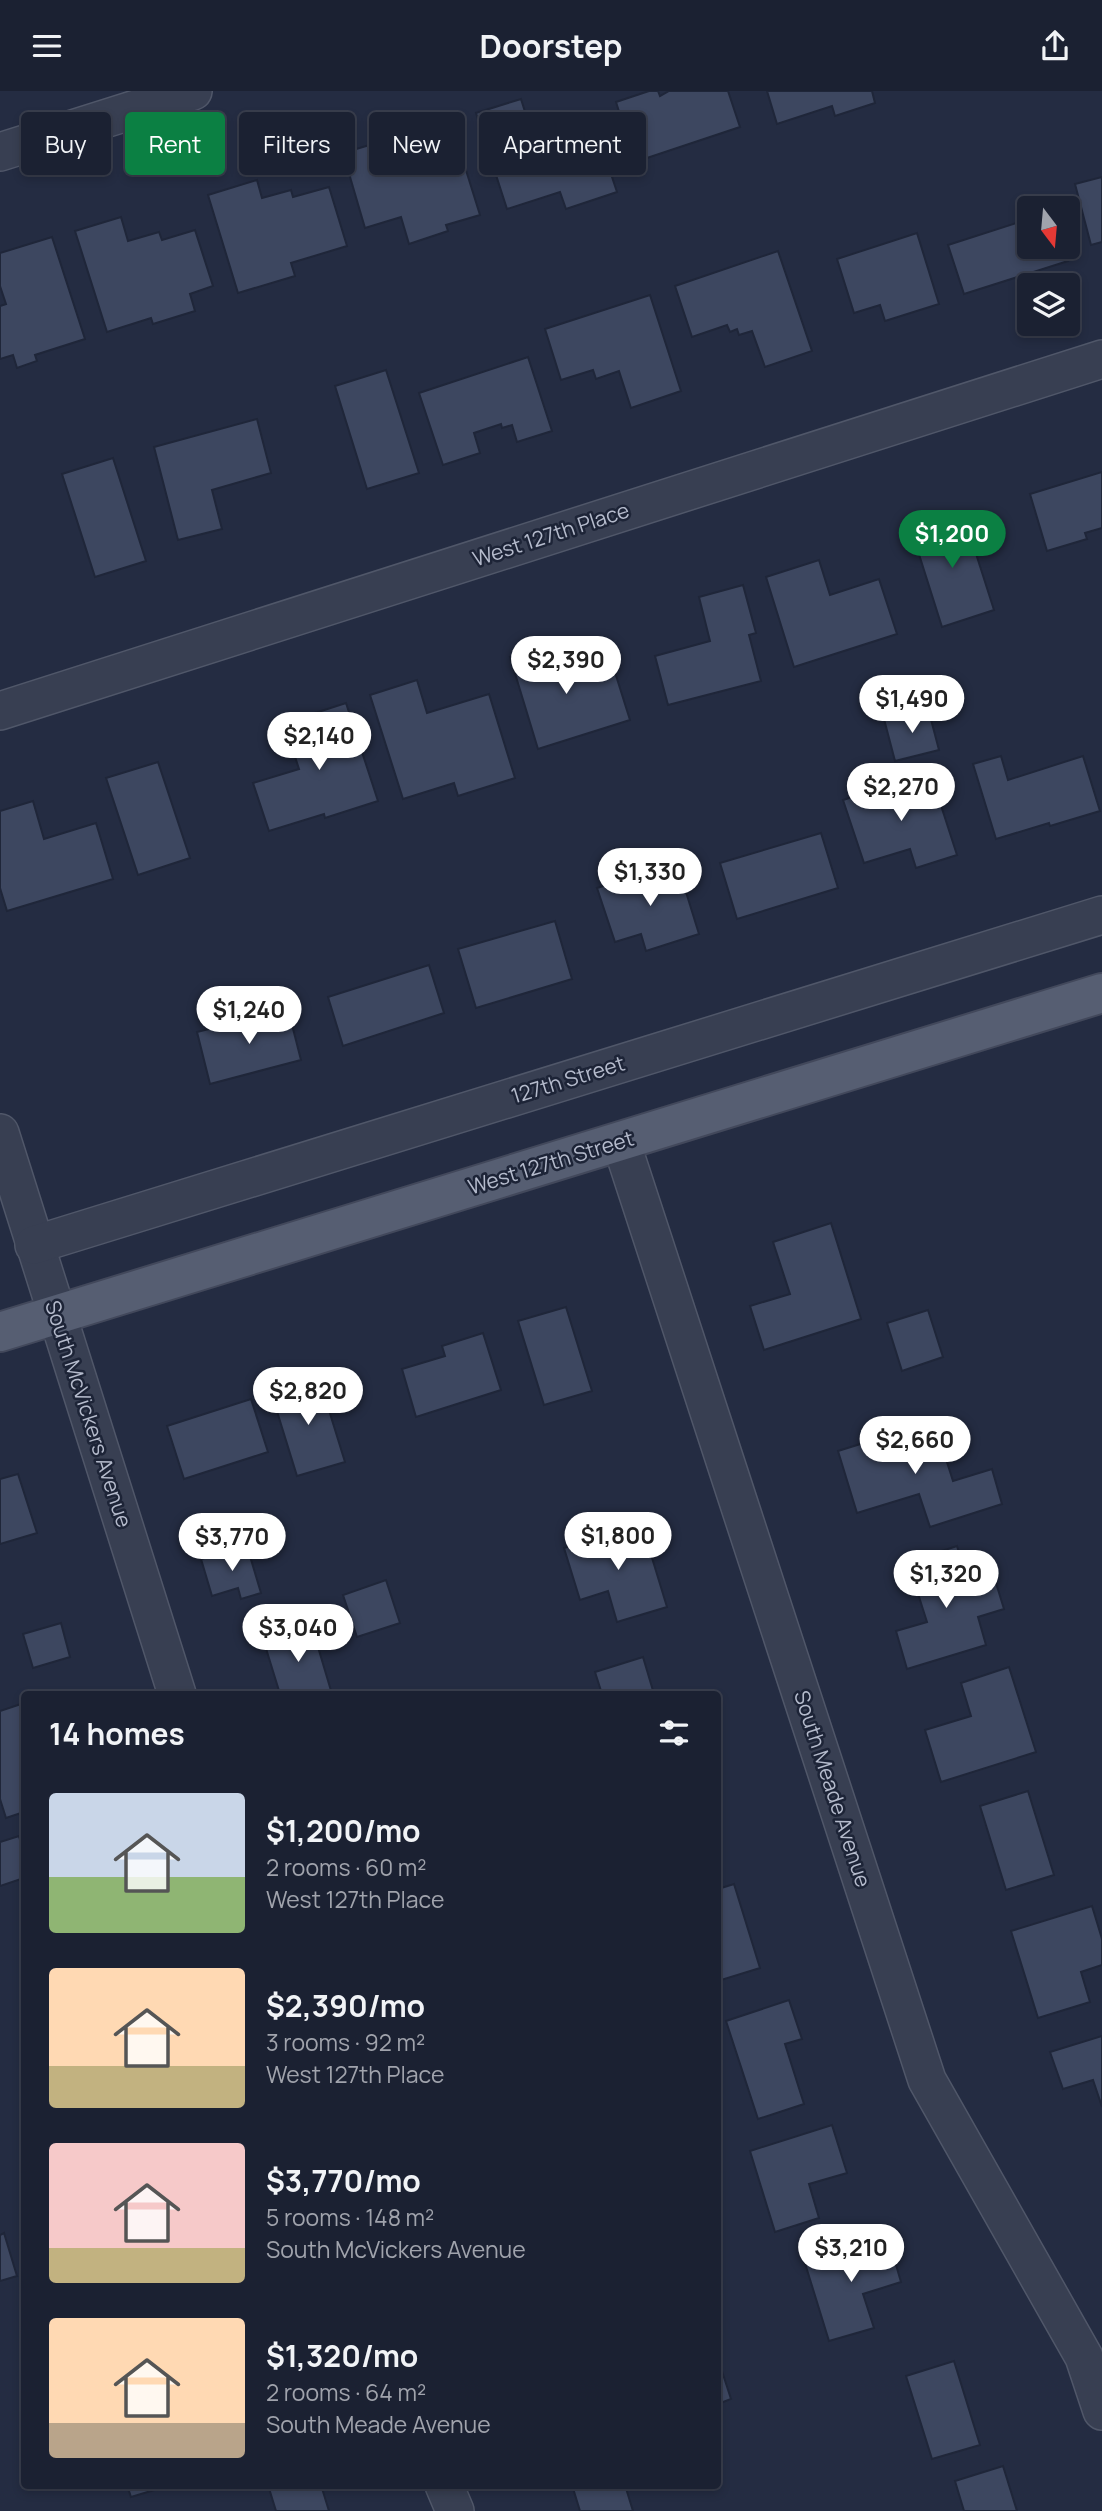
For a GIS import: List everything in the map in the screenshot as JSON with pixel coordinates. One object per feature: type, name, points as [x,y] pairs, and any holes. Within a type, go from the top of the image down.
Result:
[{"type":"main road","name":"West 127th Street","points":[[0,1332],[1102,993]]},
{"type":"street","points":[[0,152],[193,91]]},
{"type":"street","name":"West 127th Place","points":[[0,711],[1102,359]]},
{"type":"street","name":"127th Street","points":[[34,1245],[1102,915]]},
{"type":"street","name":"South McVickers Avenue","points":[[0,1133],[176,1691]]},
{"type":"street","name":"South Meade Avenue","points":[[621,1142],[927,2080],[1084,2357],[1102,2411]]},
{"type":"street","points":[[446,2489],[455,2511]]},
{"type":"building","points":[[649,91],[658,91],[660,96],[669,91],[728,91],[740,127],[646,158],[646,112],[619,112],[616,102]]},
{"type":"building","points":[[767,91],[872,91],[875,103],[835,116],[832,106],[777,124]]},
{"type":"building","points":[[521,99],[525,112],[479,112]]},
{"type":"building","points":[[369,145],[369,175],[465,175],[465,167],[480,215],[446,225],[448,231],[409,244],[401,217],[365,228],[349,175],[355,175],[355,149]]},
{"type":"building","points":[[496,175],[611,175],[617,192],[566,209],[560,192],[507,209]]},
{"type":"building","points":[[1102,177],[1102,242],[1091,245],[1075,184]]},
{"type":"building","points":[[257,180],[262,198],[291,190],[293,197],[329,187],[347,246],[291,263],[295,276],[238,293],[208,195]]},
{"type":"building","points":[[121,217],[128,241],[159,232],[162,240],[195,230],[213,286],[190,294],[195,311],[153,324],[151,318],[107,332],[75,231]]},
{"type":"building","points":[[1017,223],[1017,259],[1068,261],[1030,273],[1017,273],[1017,277],[964,294],[948,245]]},
{"type":"building","points":[[917,233],[939,304],[885,321],[880,305],[854,313],[837,259]]},
{"type":"building","points":[[52,237],[85,339],[35,355],[37,361],[17,368],[13,355],[0,359],[0,306],[6,304],[0,286],[0,253]]},
{"type":"building","points":[[778,251],[812,351],[765,367],[752,331],[739,335],[737,329],[730,332],[727,325],[692,337],[675,286]]},
{"type":"building","points":[[650,295],[681,391],[631,408],[619,371],[596,379],[593,370],[561,380],[545,329]]},
{"type":"building","points":[[528,357],[552,431],[517,442],[512,425],[502,428],[501,424],[474,433],[480,453],[443,465],[419,393]]},
{"type":"building","points":[[386,370],[419,473],[367,489],[335,386]]},
{"type":"building","points":[[257,419],[271,473],[212,490],[222,529],[178,540],[154,447]]},
{"type":"building","points":[[113,458],[146,561],[95,577],[62,474]]},
{"type":"building","points":[[1102,472],[1102,528],[1085,533],[1087,539],[1047,551],[1030,494]]},
{"type":"building","points":[[963,513],[994,610],[942,627],[911,529]]},
{"type":"building","points":[[819,560],[830,595],[879,579],[897,634],[794,667],[766,577]]},
{"type":"building","points":[[743,585],[756,633],[749,635],[761,681],[668,705],[655,656],[710,641],[699,597]]},
{"type":"building","points":[[563,640],[574,678],[613,666],[630,720],[538,749],[510,657]]},
{"type":"building","points":[[417,680],[427,713],[489,694],[515,778],[458,796],[454,783],[403,799],[370,695]]},
{"type":"building","points":[[346,703],[378,801],[325,818],[324,814],[269,831],[253,783],[299,769],[284,723]]},
{"type":"building","points":[[928,708],[939,750],[895,761],[884,719]]},
{"type":"building","points":[[1001,756],[1008,780],[1083,756],[1100,811],[996,839],[973,764]]},
{"type":"building","points":[[158,762],[190,858],[138,875],[106,778]]},
{"type":"building","points":[[925,774],[929,790],[935,787],[957,855],[916,868],[910,849],[864,863],[843,800]]},
{"type":"building","points":[[33,801],[44,839],[96,823],[113,879],[7,911],[0,888],[0,811]]},
{"type":"building","points":[[821,833],[838,888],[737,919],[720,863]]},
{"type":"building","points":[[677,863],[699,934],[646,951],[641,934],[615,942],[597,888]]},
{"type":"building","points":[[555,921],[572,979],[476,1008],[458,949]]},
{"type":"building","points":[[429,965],[444,1013],[343,1046],[328,997]]},
{"type":"building","points":[[288,1009],[301,1060],[210,1084],[197,1032]]},
{"type":"building","points":[[831,1223],[861,1319],[764,1350],[750,1306],[790,1294],[773,1242]]},
{"type":"building","points":[[566,1307],[592,1391],[544,1405],[518,1321]]},
{"type":"building","points":[[928,1310],[943,1357],[902,1371],[887,1323]]},
{"type":"building","points":[[483,1333],[501,1390],[416,1417],[402,1369],[445,1356],[442,1346]]},
{"type":"building","points":[[319,1378],[345,1462],[297,1476],[271,1392]]},
{"type":"building","points":[[251,1399],[268,1452],[184,1479],[167,1426]]},
{"type":"building","points":[[934,1421],[953,1481],[992,1469],[1002,1504],[930,1527],[919,1494],[857,1513],[838,1451]]},
{"type":"building","points":[[18,1474],[37,1533],[0,1544],[0,1479]]},
{"type":"building","points":[[642,1525],[667,1607],[617,1622],[608,1591],[580,1600],[564,1548]]},
{"type":"building","points":[[247,1546],[261,1593],[241,1599],[238,1588],[212,1596],[201,1559]]},
{"type":"building","points":[[957,1546],[971,1591],[996,1583],[1004,1609],[978,1617],[986,1645],[907,1669],[896,1631],[927,1622],[908,1562]]},
{"type":"building","points":[[386,1580],[400,1623],[357,1637],[343,1595]]},
{"type":"building","points":[[61,1623],[70,1657],[33,1668],[23,1634]]},
{"type":"building","points":[[312,1627],[331,1691],[279,1691],[264,1642]]},
{"type":"building","points":[[643,1657],[653,1691],[601,1691],[595,1672]]},
{"type":"building","points":[[1009,1667],[1036,1752],[941,1782],[925,1730],[971,1716],[961,1683]]},
{"type":"building","points":[[21,1704],[21,1813],[6,1818],[0,1799],[0,1711]]},
{"type":"building","points":[[1028,1791],[1054,1875],[1006,1890],[980,1806]]},
{"type":"building","points":[[19,1836],[21,1879],[0,1886],[0,1842]]},
{"type":"building","points":[[734,1884],[760,1968],[721,1980],[721,1888]]},
{"type":"building","points":[[1092,1906],[1102,1939],[1102,1965],[1081,1972],[1090,2002],[1038,2018],[1011,1931]]},
{"type":"building","points":[[789,2000],[802,2039],[785,2044],[804,2104],[758,2119],[726,2021]]},
{"type":"building","points":[[1102,2036],[1102,2107],[1093,2080],[1063,2089],[1050,2052]]},
{"type":"building","points":[[832,2125],[847,2173],[809,2184],[819,2218],[775,2232],[750,2151]]},
{"type":"building","points":[[4,2233],[17,2276],[0,2281],[0,2235]]},
{"type":"building","points":[[887,2234],[901,2282],[863,2294],[874,2328],[829,2341],[804,2260]]},
{"type":"building","points":[[954,2361],[980,2445],[932,2459],[906,2376]]},
{"type":"building","points":[[721,2368],[731,2399],[721,2403]]},
{"type":"building","points":[[1003,2466],[1017,2511],[964,2511],[955,2481]]},
{"type":"building","points":[[128,2489],[158,2489],[131,2497]]},
{"type":"building","points":[[269,2489],[322,2489],[329,2511],[276,2511]]},
{"type":"building","points":[[573,2489],[626,2489],[633,2511],[580,2511]]}]
